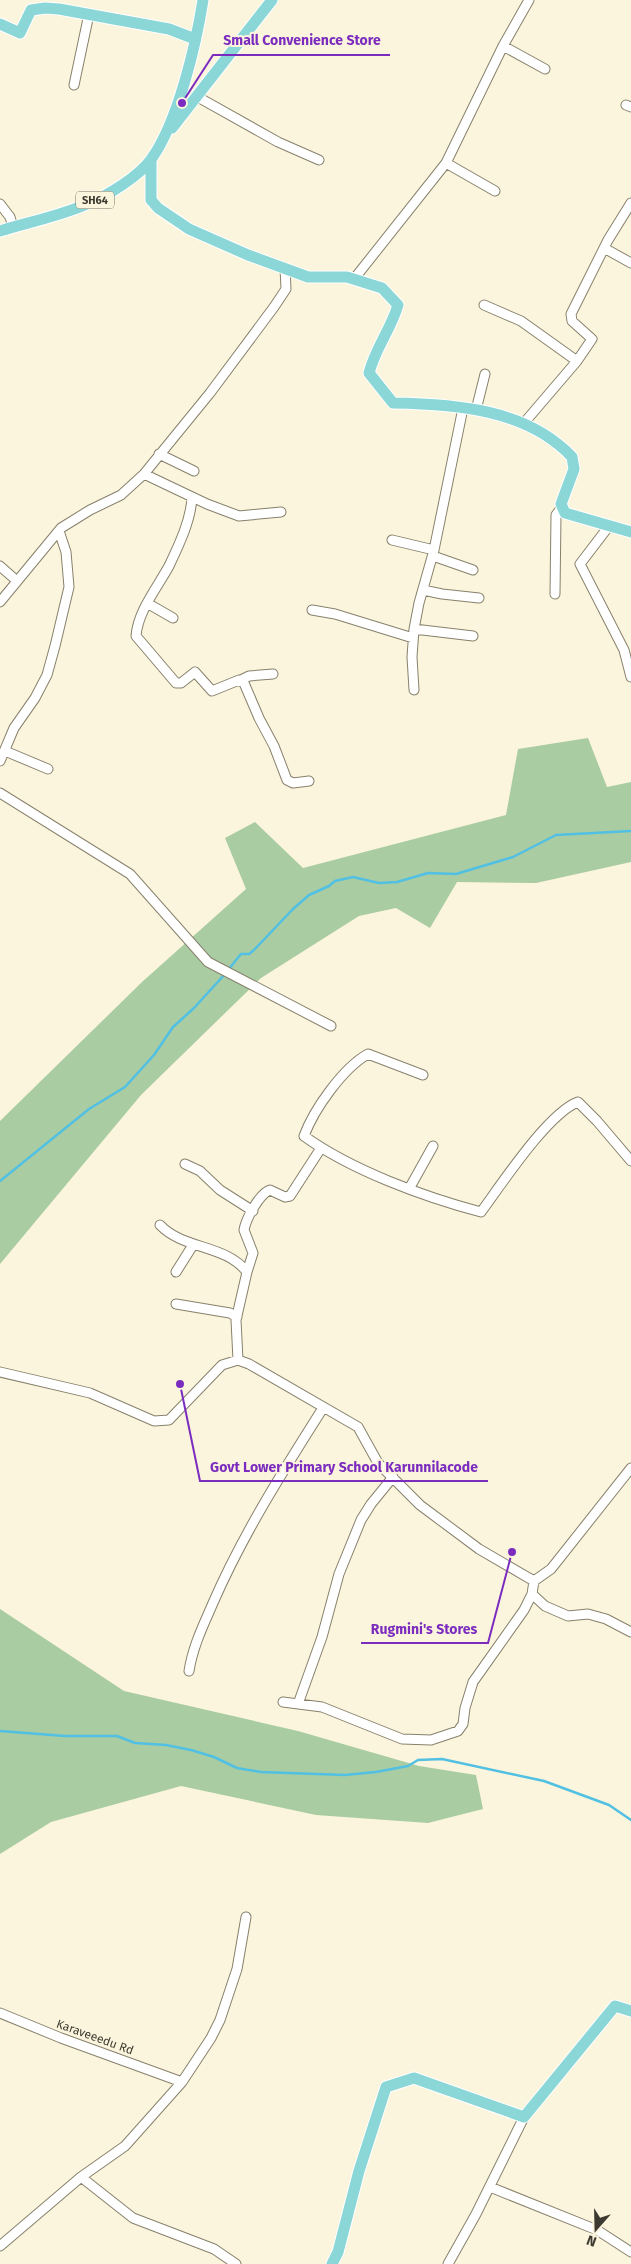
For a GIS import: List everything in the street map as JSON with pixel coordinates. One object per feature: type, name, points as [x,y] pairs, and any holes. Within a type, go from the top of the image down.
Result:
[{"type":"main road","name":"SH64","points":[[0,231],[87,204],[126,182],[151,160],[167,133],[195,39],[203,0]]},
{"type":"main road","points":[[167,133],[272,0]]},
{"type":"main road","points":[[0,24],[20,33],[31,10],[52,8],[169,29],[195,39]]},
{"type":"main road","points":[[151,160],[151,200],[158,208],[189,230],[308,277],[348,277],[382,288],[398,305],[393,322],[372,360],[369,373],[393,404],[437,404],[499,415],[524,423],[554,440],[572,457],[574,469],[561,504],[563,510],[569,515],[631,532]]},
{"type":"main road","points":[[332,2264],[338,2252],[359,2171],[386,2087],[414,2078],[524,2117],[615,2006],[631,2011]]},
{"type":"street","points":[[354,279],[446,163],[503,46],[529,0]]},
{"type":"street","points":[[74,85],[90,14]]},
{"type":"street","points":[[503,46],[545,69]]},
{"type":"street","points":[[196,96],[278,142],[319,160]]},
{"type":"street","points":[[446,163],[495,191]]},
{"type":"street","points":[[524,423],[577,361],[592,339],[572,321],[571,314],[604,248],[631,203]]},
{"type":"street","points":[[0,204],[10,218],[13,227]]},
{"type":"street","points":[[604,248],[631,263]]},
{"type":"street","points":[[0,602],[59,531],[90,510],[121,495],[144,474],[233,364],[274,307],[286,288],[285,268]]},
{"type":"street","points":[[484,305],[521,321],[577,361]]},
{"type":"street","points":[[476,410],[485,374]]},
{"type":"street","points":[[414,690],[413,633],[433,553],[463,408]]},
{"type":"street","points":[[160,454],[194,471]]},
{"type":"street","points":[[144,474],[192,497],[239,516],[281,512]]},
{"type":"street","points":[[192,497],[191,510],[180,540],[169,566],[147,603],[137,626],[136,636],[173,681],[181,683],[195,672],[212,691],[249,676],[273,674]]},
{"type":"street","points":[[555,594],[556,515],[559,511],[563,510]]},
{"type":"street","points":[[609,526],[580,564],[624,650],[631,677]]},
{"type":"street","points":[[0,761],[14,728],[36,698],[48,675],[56,646],[70,587],[66,552],[59,531]]},
{"type":"street","points":[[392,540],[433,553],[473,570]]},
{"type":"street","points":[[0,566],[17,581]]},
{"type":"street","points":[[423,590],[479,598]]},
{"type":"street","points":[[147,603],[173,618]]},
{"type":"street","points":[[312,610],[413,633],[473,636]]},
{"type":"street","points":[[240,680],[244,683],[259,718],[274,746],[287,780],[293,783],[309,781]]},
{"type":"street","points":[[4,751],[48,770]]},
{"type":"street","points":[[0,793],[130,874],[208,962],[331,1026]]},
{"type":"street","points":[[423,1075],[368,1054],[356,1060],[320,1106],[308,1125],[304,1136],[321,1148],[409,1189],[437,1200],[481,1212],[523,1155],[549,1125],[572,1104],[578,1102],[592,1115],[631,1161]]},
{"type":"street","points":[[409,1189],[433,1146]]},
{"type":"street","points":[[238,1360],[237,1317],[253,1253],[244,1230],[253,1211],[266,1192],[270,1190],[285,1197],[290,1196],[321,1148]]},
{"type":"street","points":[[185,1164],[200,1171],[220,1190],[253,1211]]},
{"type":"street","points":[[160,1225],[167,1232],[193,1245],[213,1249],[243,1267],[247,1272]]},
{"type":"street","points":[[176,1272],[193,1245]]},
{"type":"street","points":[[176,1304],[230,1313],[237,1317]]},
{"type":"street","points":[[0,1372],[90,1393],[154,1421],[169,1420],[222,1365],[238,1360],[249,1364],[358,1427],[378,1463],[420,1505],[479,1549],[534,1581]]},
{"type":"street","points":[[189,1671],[192,1650],[218,1590],[252,1522],[323,1408]]},
{"type":"street","points":[[283,1702],[322,1707],[402,1739],[431,1740],[458,1732],[463,1724],[464,1708],[473,1682],[508,1634],[532,1594],[534,1581],[551,1569],[631,1468]]},
{"type":"street","points":[[298,1704],[322,1637],[338,1574],[361,1520],[392,1477]]},
{"type":"street","points":[[532,1594],[545,1606],[568,1616],[588,1614],[606,1619],[631,1632]]},
{"type":"street","points":[[0,2246],[81,2177],[125,2146],[182,2082],[211,2038],[220,2020],[237,1969],[246,1917]]},
{"type":"street","name":"Karaveeedu Rd","points":[[0,2013],[60,2038],[182,2082]]},
{"type":"street","points":[[448,2264],[524,2117]]},
{"type":"street","points":[[81,2177],[133,2218],[214,2249],[236,2264]]},
{"type":"street","points":[[490,2186],[597,2230],[631,2252]]},
{"type":"green space","points":[[588,738],[607,787],[631,782],[631,862],[536,883],[457,882],[430,928],[396,908],[359,916],[261,978],[141,1095],[0,1264],[0,1121],[142,982],[246,889],[225,838],[255,822],[303,868],[506,815],[518,749]]},
{"type":"green space","points":[[0,1609],[124,1691],[298,1731],[419,1766],[476,1775],[483,1809],[428,1823],[316,1815],[181,1786],[51,1822],[0,1854]]},
{"type":"waterway","points":[[228,970],[241,954],[249,954],[254,950],[309,895],[329,886],[335,881],[353,877],[379,883],[397,882],[428,873],[456,874],[513,857],[556,835],[631,831]]},
{"type":"waterway","points":[[0,1181],[89,1109],[125,1087],[154,1055],[173,1027],[194,1008],[225,974]]},
{"type":"waterway","points":[[0,1731],[65,1736],[117,1736],[135,1743],[166,1745],[191,1750],[214,1757],[237,1768],[261,1772],[345,1775],[408,1766],[418,1760],[442,1759],[544,1781],[609,1805],[631,1820]]},
{"type":"place","name":"Small Convenience Store","points":[[182,103]]},
{"type":"place","name":"Govt Lower Primary School Karunnilacode","points":[[180,1384]]},
{"type":"place","name":"Rugmini's Stores","points":[[512,1552]]}]
